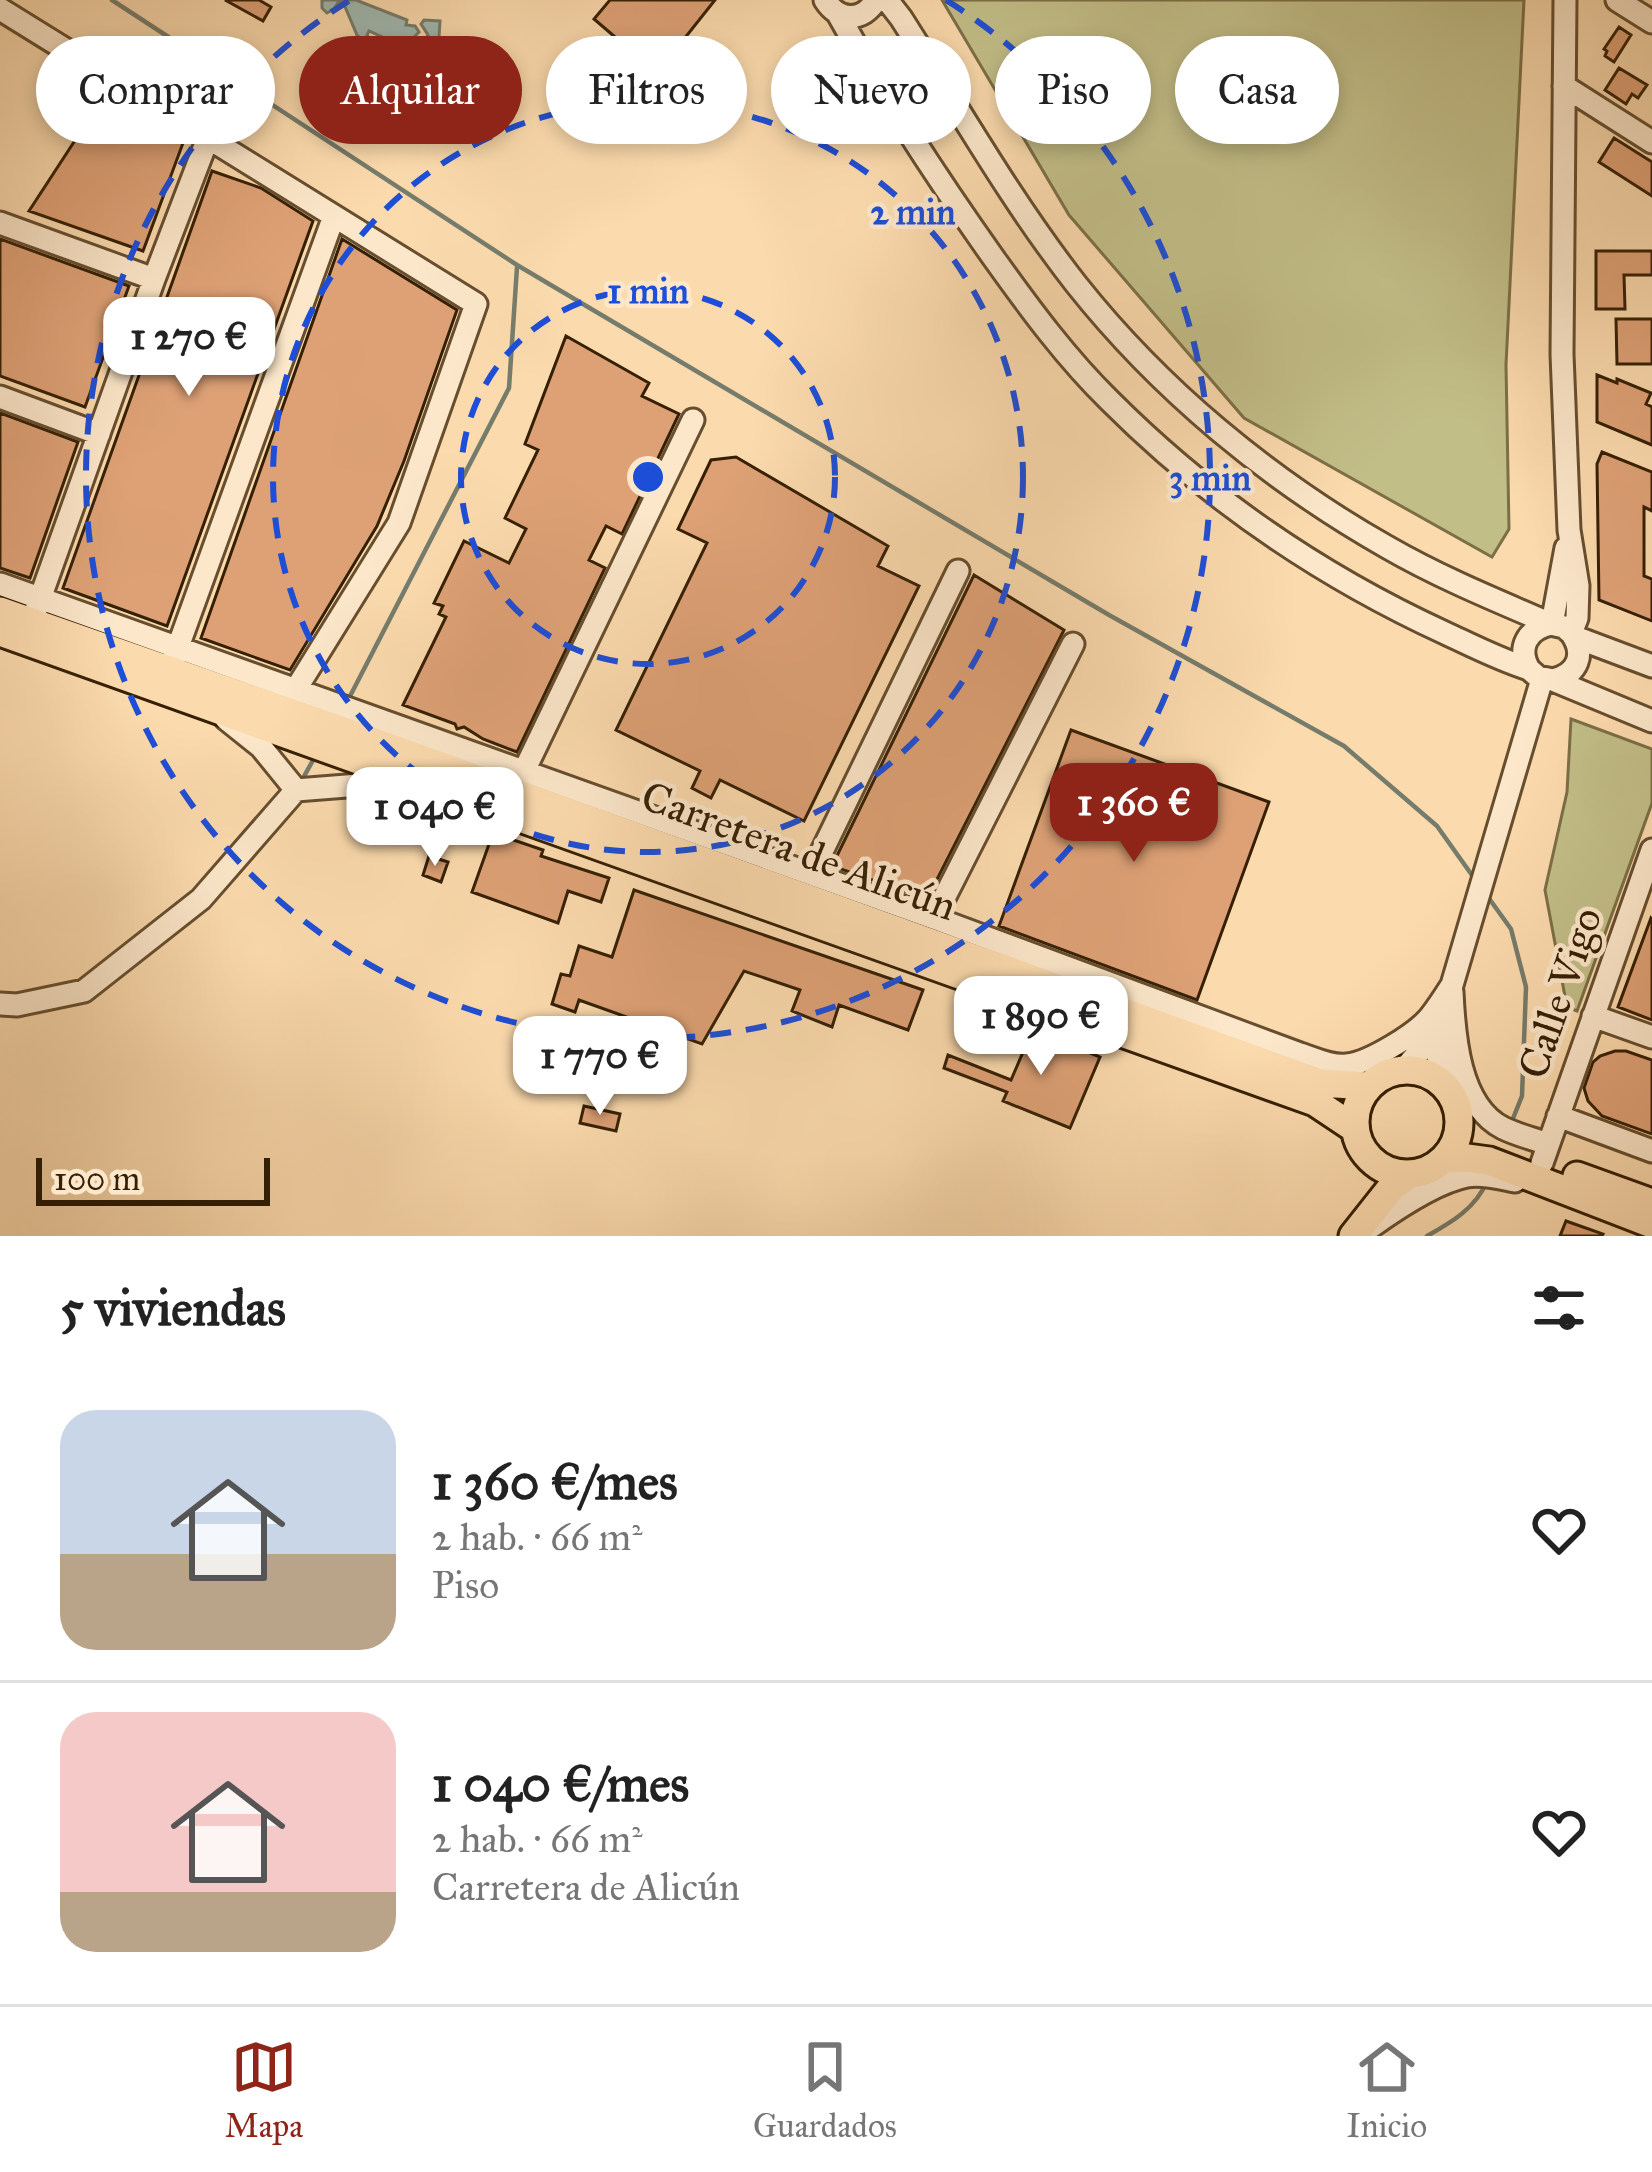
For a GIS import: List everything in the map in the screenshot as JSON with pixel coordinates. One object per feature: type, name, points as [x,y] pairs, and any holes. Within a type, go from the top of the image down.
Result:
[{"type":"main road","name":"Carretera de Alicún","points":[[0,611],[36,610],[174,658],[307,717],[349,744],[441,789],[1316,1102],[1354,1128]]},
{"type":"main road","name":"Carretera de Alicún","points":[[0,632],[212,707],[307,717]]},
{"type":"main road","name":"Carretera de Alicún","points":[[349,744],[1320,1083],[1368,1086]]},
{"type":"main road","points":[[1353,1236],[1372,1184],[1354,1128],[1357,1107],[1368,1086],[1389,1072],[1424,1073],[1447,1089],[1457,1105],[1467,1144]]},
{"type":"main road","points":[[1353,1236],[1391,1188],[1467,1144],[1535,1161],[1652,1203]]},
{"type":"main road","points":[[1367,1160],[1388,1172],[1408,1175]]},
{"type":"main road","points":[[1535,1161],[1588,1198],[1652,1224]]},
{"type":"street","points":[[832,7],[847,17],[865,14],[876,0]]},
{"type":"street","points":[[886,0],[1053,254],[1101,314],[1170,385],[1256,460],[1325,509],[1429,569],[1652,666]]},
{"type":"street","points":[[1542,676],[1523,653],[1528,636],[1534,630],[1562,630],[1577,618],[1579,586],[1569,530],[1562,354],[1565,0]]},
{"type":"street","points":[[1617,0],[1652,22]]},
{"type":"street","points":[[832,7],[970,224],[1050,333],[1108,400],[1203,485],[1298,553],[1402,613],[1652,721]]},
{"type":"street","points":[[0,9],[44,36]]},
{"type":"street","points":[[1564,86],[1652,142]]},
{"type":"street","points":[[0,584],[36,610],[206,144]]},
{"type":"street","points":[[218,144],[476,304],[399,523],[296,689]]},
{"type":"street","points":[[296,689],[174,658],[334,216]]},
{"type":"street","points":[[0,223],[154,279]]},
{"type":"street","points":[[0,397],[99,434]]},
{"type":"street","points":[[524,771],[693,420]]},
{"type":"street","points":[[811,874],[958,571]]},
{"type":"street","points":[[1542,676],[1567,676],[1576,665],[1579,651],[1562,630]]},
{"type":"street","points":[[934,918],[1073,644]]},
{"type":"street","points":[[1447,1089],[1439,1068],[1439,1036],[1542,676]]},
{"type":"street","points":[[296,689],[307,717],[524,771],[1300,1054],[1344,1066],[1418,1030],[1452,985]]},
{"type":"street","points":[[212,707],[261,747],[296,790]]},
{"type":"street","points":[[0,1004],[84,991],[201,899],[296,790],[372,784],[441,789]]},
{"type":"street","name":"Calle Vigo","points":[[1535,1161],[1558,1116],[1652,850]]},
{"type":"street","points":[[1404,1069],[1427,1043],[1452,985]]},
{"type":"street","points":[[1353,1236],[1399,1208],[1467,1144],[1468,1083],[1455,1038],[1452,985]]},
{"type":"street","points":[[1593,1016],[1652,1037]]},
{"type":"street","points":[[1558,1116],[1652,1151]]},
{"type":"shaded area","points":[[942,0],[1524,0],[1506,365],[1509,529],[1492,557],[1244,418],[1069,215],[1027,144],[1151,144],[1151,36],[995,36],[995,90],[971,49],[971,36],[963,36]]},
{"type":"shaded area","points":[[1571,719],[1652,749],[1652,803],[1577,1011],[1567,1007],[1545,890],[1567,792]]},
{"type":"water","points":[[322,0],[356,0],[407,20],[406,25],[419,32],[380,36],[369,31],[368,36],[358,36],[343,2],[327,13]]},
{"type":"water","points":[[424,20],[440,21],[439,36],[427,36],[421,24]]},
{"type":"building","points":[[225,0],[259,0],[271,7],[263,21]]},
{"type":"building","points":[[610,0],[715,0],[686,36],[614,36],[594,19]]},
{"type":"building","points":[[1619,27],[1631,35],[1614,62],[1604,49]]},
{"type":"building","points":[[1619,68],[1647,85],[1638,98],[1632,94],[1626,104],[1605,90]]},
{"type":"building","points":[[1614,138],[1652,162],[1652,196],[1599,162]]},
{"type":"building","points":[[73,144],[183,144],[143,251],[29,211]]},
{"type":"building","points":[[212,171],[261,188],[313,221],[167,626],[63,588]]},
{"type":"building","points":[[0,239],[129,286],[85,407],[0,376]]},
{"type":"building","points":[[342,239],[457,310],[377,526],[290,670],[201,638]]},
{"type":"building","points":[[1596,251],[1652,251],[1652,275],[1624,275],[1625,309],[1596,309]]},
{"type":"building","points":[[1616,319],[1652,319],[1652,364],[1617,364]]},
{"type":"building","points":[[566,336],[649,383],[642,396],[679,414],[622,534],[606,526],[589,560],[605,568],[517,752],[403,705],[446,617],[439,614],[443,606],[434,603],[464,541],[509,563],[526,529],[505,518],[538,450],[525,444]]},
{"type":"building","points":[[1597,375],[1651,393],[1646,404],[1652,407],[1652,445],[1597,422]]},
{"type":"building","points":[[0,413],[78,442],[30,578],[0,568]]},
{"type":"building","points":[[1602,452],[1652,472],[1652,511],[1644,507],[1644,576],[1652,579],[1652,621],[1599,600],[1597,464]]},
{"type":"building","points":[[736,457],[888,546],[878,566],[919,586],[804,821],[720,780],[711,798],[692,788],[700,771],[616,730],[707,543],[678,529],[711,460]]},
{"type":"building","points":[[974,575],[1064,630],[927,899],[832,866]]},
{"type":"building","points":[[1071,730],[1269,802],[1197,1000],[999,926]]},
{"type":"building","points":[[493,833],[543,850],[541,856],[609,878],[601,902],[568,891],[558,923],[472,892]]},
{"type":"building","points":[[429,856],[448,862],[441,882],[423,875]]},
{"type":"building","points":[[634,890],[923,990],[908,1030],[839,1005],[832,1027],[792,1011],[800,990],[744,971],[702,1044],[579,1000],[575,1012],[552,1004],[561,974],[570,976],[579,946],[612,957]]},
{"type":"building","points":[[1652,919],[1652,1020],[1618,1007]]},
{"type":"building","points":[[1033,1029],[1100,1057],[1070,1128],[1003,1101],[1007,1092],[944,1068],[948,1055],[1011,1080]]},
{"type":"building","points":[[1615,1051],[1652,1060],[1652,1134],[1602,1116],[1588,1101],[1584,1088],[1593,1062]]},
{"type":"building","points":[[584,1106],[620,1114],[616,1131],[580,1123]]},
{"type":"building","points":[[1566,1221],[1603,1234],[1560,1236]]},
{"type":"waterway","points":[[112,0],[517,265],[1109,615],[1344,746],[1437,826],[1474,878]]},
{"type":"waterway","points":[[347,702],[509,388],[517,267]]},
{"type":"waterway","points":[[302,780],[317,753]]},
{"type":"waterway","points":[[1488,897],[1511,929],[1526,987],[1522,1096],[1510,1126]]},
{"type":"waterway","points":[[1427,1236],[1470,1207],[1487,1181]]}]
